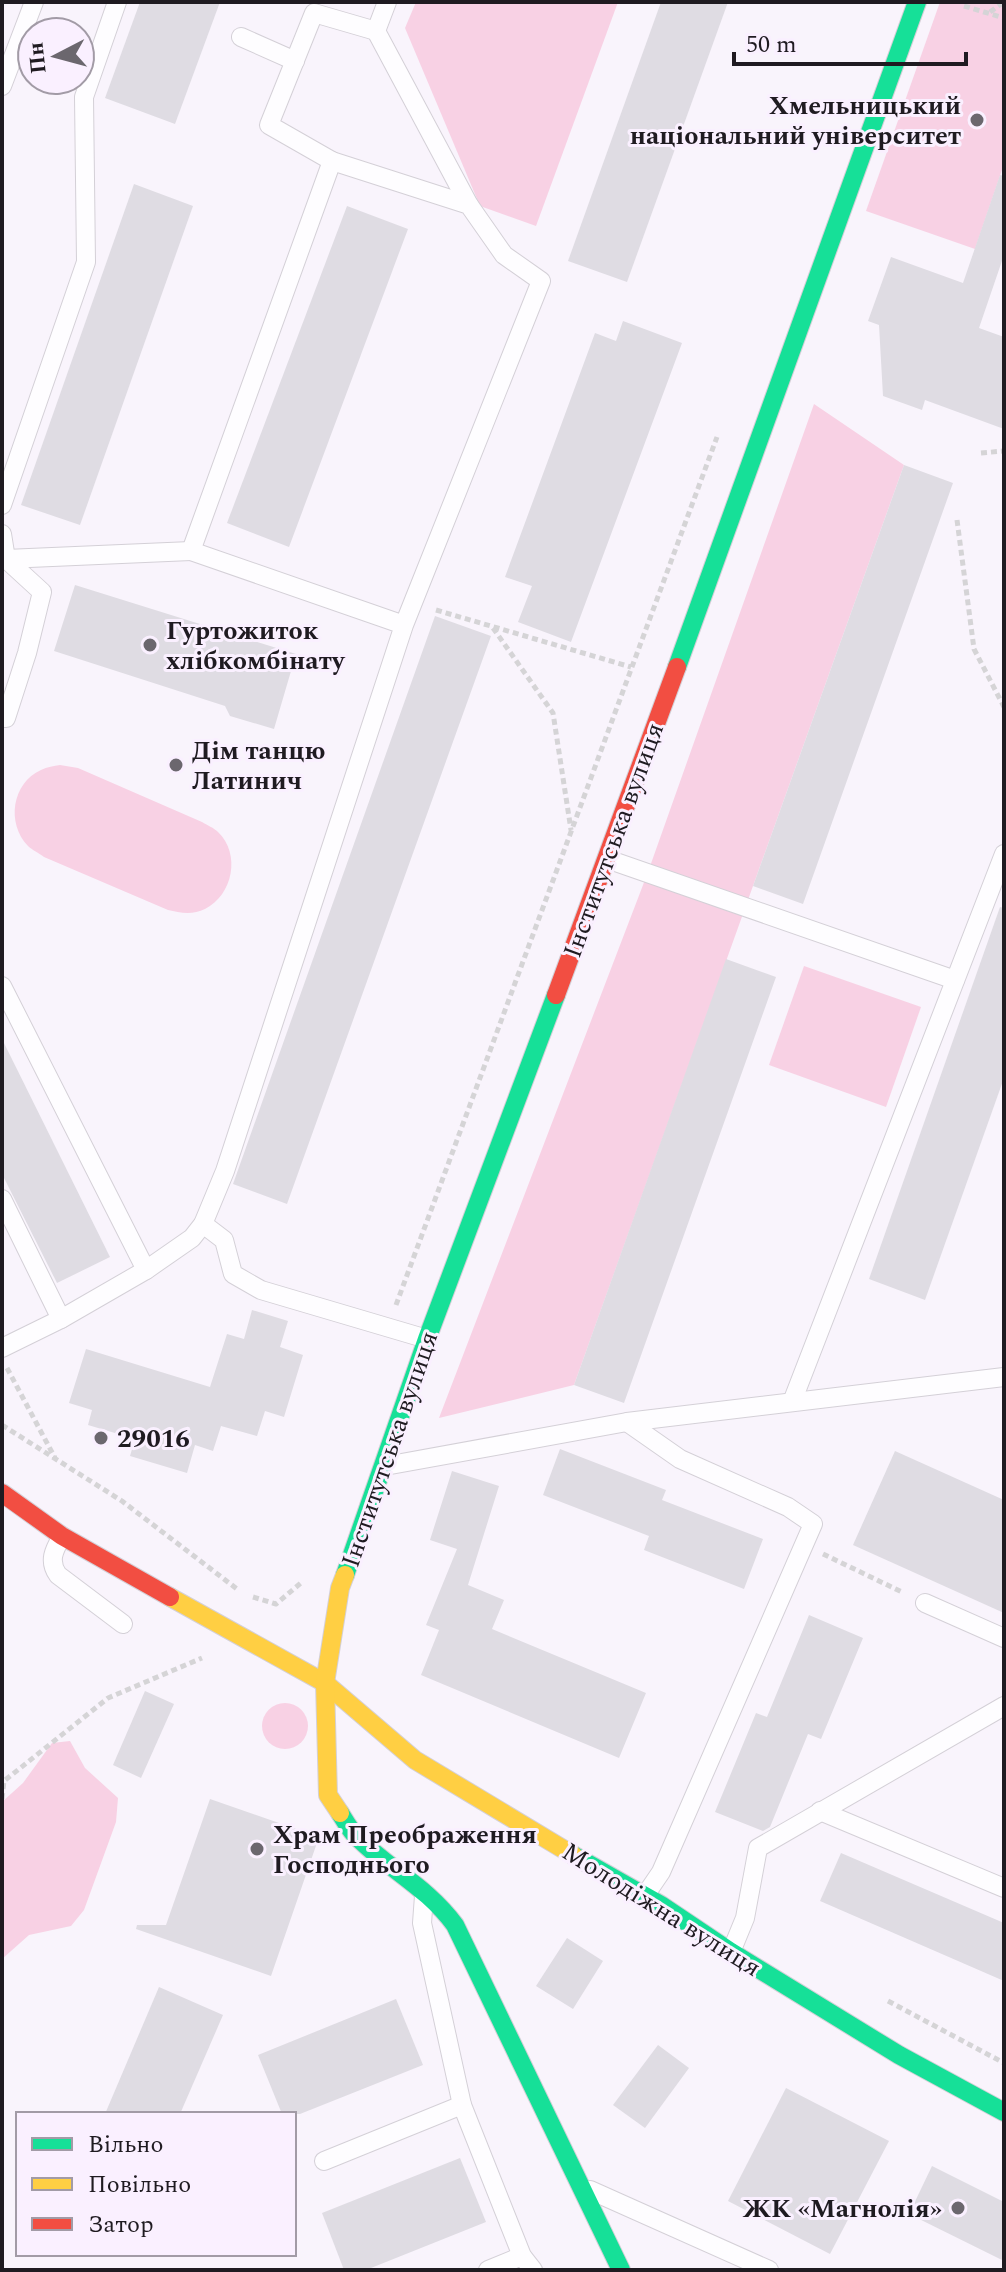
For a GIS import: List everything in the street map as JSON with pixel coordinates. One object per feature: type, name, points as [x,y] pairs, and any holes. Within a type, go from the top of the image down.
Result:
[{"type":"street","name":"Інститутська вулиця","points":[[621,2270],[455,1925],[424,1890],[356,1837],[328,1795],[325,1683],[340,1588],[427,1339],[607,859],[917,2]]},
{"type":"street","name":"Молодіжна вулиця","points":[[2,1493],[62,1536],[325,1683],[415,1760],[661,1905],[731,1952],[899,2055],[1004,2112]]},
{"type":"lane","points":[[2,86],[34,2]]},
{"type":"lane","points":[[2,505],[86,262],[84,97],[117,2]]},
{"type":"lane","points":[[343,2],[353,24]]},
{"type":"lane","points":[[376,31],[387,2]]},
{"type":"lane","points":[[2,1348],[61,1319],[146,1270],[192,1238],[203,1224],[225,1171],[404,625],[541,281],[504,255],[469,205],[376,31],[314,13],[269,125],[332,161],[469,205]]},
{"type":"lane","points":[[241,37],[295,61]]},
{"type":"lane","points":[[191,551],[332,161]]},
{"type":"lane","points":[[2,534],[6,559],[42,592],[6,718],[2,718]]},
{"type":"lane","points":[[6,559],[191,551],[404,625]]},
{"type":"lane","points":[[792,1402],[1004,854]]},
{"type":"lane","points":[[607,859],[955,980]]},
{"type":"lane","points":[[2,986],[146,1270]]},
{"type":"lane","points":[[2,1199],[61,1319]]},
{"type":"lane","points":[[203,1224],[224,1240],[233,1274],[261,1290],[427,1339]]},
{"type":"lane","points":[[382,1467],[627,1422],[1004,1377]]},
{"type":"lane","points":[[627,1422],[680,1459],[788,1507],[813,1524],[661,1872],[644,1897]]},
{"type":"lane","points":[[62,1536],[51,1560],[53,1568],[123,1624]]},
{"type":"lane","points":[[925,1603],[1004,1638]]},
{"type":"lane","points":[[731,1952],[745,1918],[758,1848],[1004,1706]]},
{"type":"lane","points":[[820,1811],[1004,1888]]},
{"type":"lane","points":[[424,1890],[422,1923],[462,2105],[528,2263],[488,2270]]},
{"type":"lane","points":[[324,2161],[462,2105]]},
{"type":"lane","points":[[580,2186],[769,2270]]},
{"type":"path","points":[[989,13],[1004,2]]},
{"type":"path","points":[[964,6],[1004,18]]},
{"type":"path","points":[[387,1329],[717,435]]},
{"type":"path","points":[[981,453],[1002,451],[1004,462]]},
{"type":"path","points":[[957,520],[974,649],[1004,707]]},
{"type":"path","points":[[412,603],[631,667]]},
{"type":"path","points":[[492,626],[553,713],[571,831]]},
{"type":"path","points":[[2,1359],[56,1459]]},
{"type":"path","points":[[2,1425],[122,1501],[247,1596],[276,1604],[310,1576]]},
{"type":"path","points":[[804,1545],[925,1603]]},
{"type":"path","points":[[2,1799],[4,1781],[108,1698],[202,1658]]},
{"type":"shaded area","points":[[416,2],[618,2],[536,226],[480,206],[405,28]]},
{"type":"shaded area","points":[[940,2],[1004,2],[1004,164],[975,249],[866,211]]},
{"type":"shaded area","points":[[814,404],[904,465],[574,1385],[439,1418],[648,872]]},
{"type":"shaded area","points":[[60,765],[78,768],[216,831],[230,851],[231,874],[215,903],[200,911],[186,913],[168,910],[44,857],[30,847],[17,826],[15,804],[18,794],[31,776]]},
{"type":"shaded area","points":[[804,966],[921,1007],[886,1107],[769,1065]]},
{"type":"shaded area","points":[[285,1703],[301,1710],[308,1726],[301,1742],[285,1749],[269,1742],[262,1726],[269,1710]]},
{"type":"shaded area","points":[[70,1741],[85,1768],[118,1798],[116,1822],[84,1910],[71,1926],[29,1935],[2,1959],[2,1802],[23,1783],[52,1743]]},
{"type":"building","points":[[140,2],[220,2],[175,124],[105,98]]},
{"type":"building","points":[[661,2],[728,2],[627,282],[568,261]]},
{"type":"building","points":[[1000,175],[1004,176],[1004,255],[979,328],[1004,337],[1004,429],[925,400],[922,410],[883,396],[879,325],[868,321],[891,257],[963,283]]},
{"type":"building","points":[[134,184],[193,206],[80,525],[21,505]]},
{"type":"building","points":[[347,206],[408,229],[289,547],[227,523]]},
{"type":"building","points":[[623,321],[682,343],[571,642],[518,622],[532,586],[505,577],[595,333],[616,341]]},
{"type":"building","points":[[904,465],[953,483],[803,904],[753,886]]},
{"type":"building","name":"Гуртожиток хлібкомбінату","points":[[75,585],[296,654],[274,729],[230,716],[225,706],[54,651]]},
{"type":"building","points":[[435,616],[491,636],[287,1204],[233,1184]]},
{"type":"building","points":[[1000,907],[1004,908],[1004,1078],[925,1300],[869,1279]]},
{"type":"building","points":[[726,959],[776,977],[624,1403],[574,1385]]},
{"type":"building","points":[[2,1039],[110,1257],[57,1283],[2,1174]]},
{"type":"building","points":[[252,1310],[288,1321],[280,1347],[303,1355],[284,1417],[265,1411],[257,1436],[221,1426],[213,1451],[195,1445],[187,1473],[130,1456],[135,1439],[88,1425],[92,1410],[69,1403],[86,1349],[210,1387],[227,1334],[244,1339]]},
{"type":"building","points":[[560,1449],[666,1490],[662,1500],[763,1539],[744,1589],[644,1550],[649,1536],[543,1495]]},
{"type":"building","points":[[895,1451],[1004,1500],[1004,1613],[853,1545]]},
{"type":"building","points":[[452,1471],[499,1486],[468,1585],[504,1600],[492,1629],[646,1693],[619,1758],[421,1675],[439,1630],[426,1625],[457,1549],[430,1540]]},
{"type":"building","points":[[809,1615],[863,1638],[821,1739],[808,1734],[770,1827],[763,1831],[715,1812],[756,1713],[767,1717]]},
{"type":"building","points":[[145,1691],[174,1704],[141,1778],[113,1765]]},
{"type":"building","points":[[210,1799],[319,1837],[271,1976],[136,1929],[137,1925],[166,1925]]},
{"type":"building","points":[[841,1853],[1004,1923],[1004,1981],[820,1901]]},
{"type":"building","points":[[567,1938],[603,1961],[573,2009],[536,1986]]},
{"type":"building","points":[[159,1987],[223,2015],[181,2112],[106,2112]]},
{"type":"building","points":[[396,1999],[423,2065],[296,2114],[281,2112],[258,2055]]},
{"type":"building","points":[[658,2045],[689,2068],[645,2128],[613,2105]]},
{"type":"building","points":[[786,2088],[889,2141],[830,2254],[728,2201]]},
{"type":"building","points":[[460,2158],[486,2222],[366,2270],[344,2270],[322,2213]]},
{"type":"building","name":"ЖК «Магнолія»","points":[[932,2166],[1004,2202],[1004,2261],[909,2214]]},
{"type":"traffic: fast","points":[[677,667],[917,2]]},
{"type":"traffic: fast","points":[[345,1575],[427,1339],[556,995]]},
{"type":"traffic: fast","points":[[340,1813],[355,1836],[433,1900],[455,1925],[621,2270]]},
{"type":"traffic: fast","points":[[573,1855],[661,1905],[731,1952],[899,2055],[1004,2112]]},
{"type":"traffic: slow","points":[[340,1813],[328,1795],[325,1683],[340,1588],[345,1575]]},
{"type":"traffic: slow","points":[[170,1597],[325,1683],[415,1760],[573,1855]]},
{"type":"traffic: jam","points":[[556,995],[677,667]]},
{"type":"traffic: jam","points":[[2,1493],[62,1536],[170,1597]]},
{"type":"place","name":"Хмельницький національний університет","points":[[977,120]]},
{"type":"place","name":"Гуртожиток хлібкомбінату","points":[[150,645]]},
{"type":"place","name":"Дім танцю Латинич","points":[[176,765]]},
{"type":"place","name":"29016","points":[[101,1438]]},
{"type":"place","name":"Храм Преображення Господнього","points":[[257,1849]]},
{"type":"place","name":"ЖК «Магнолія»","points":[[958,2208]]}]
